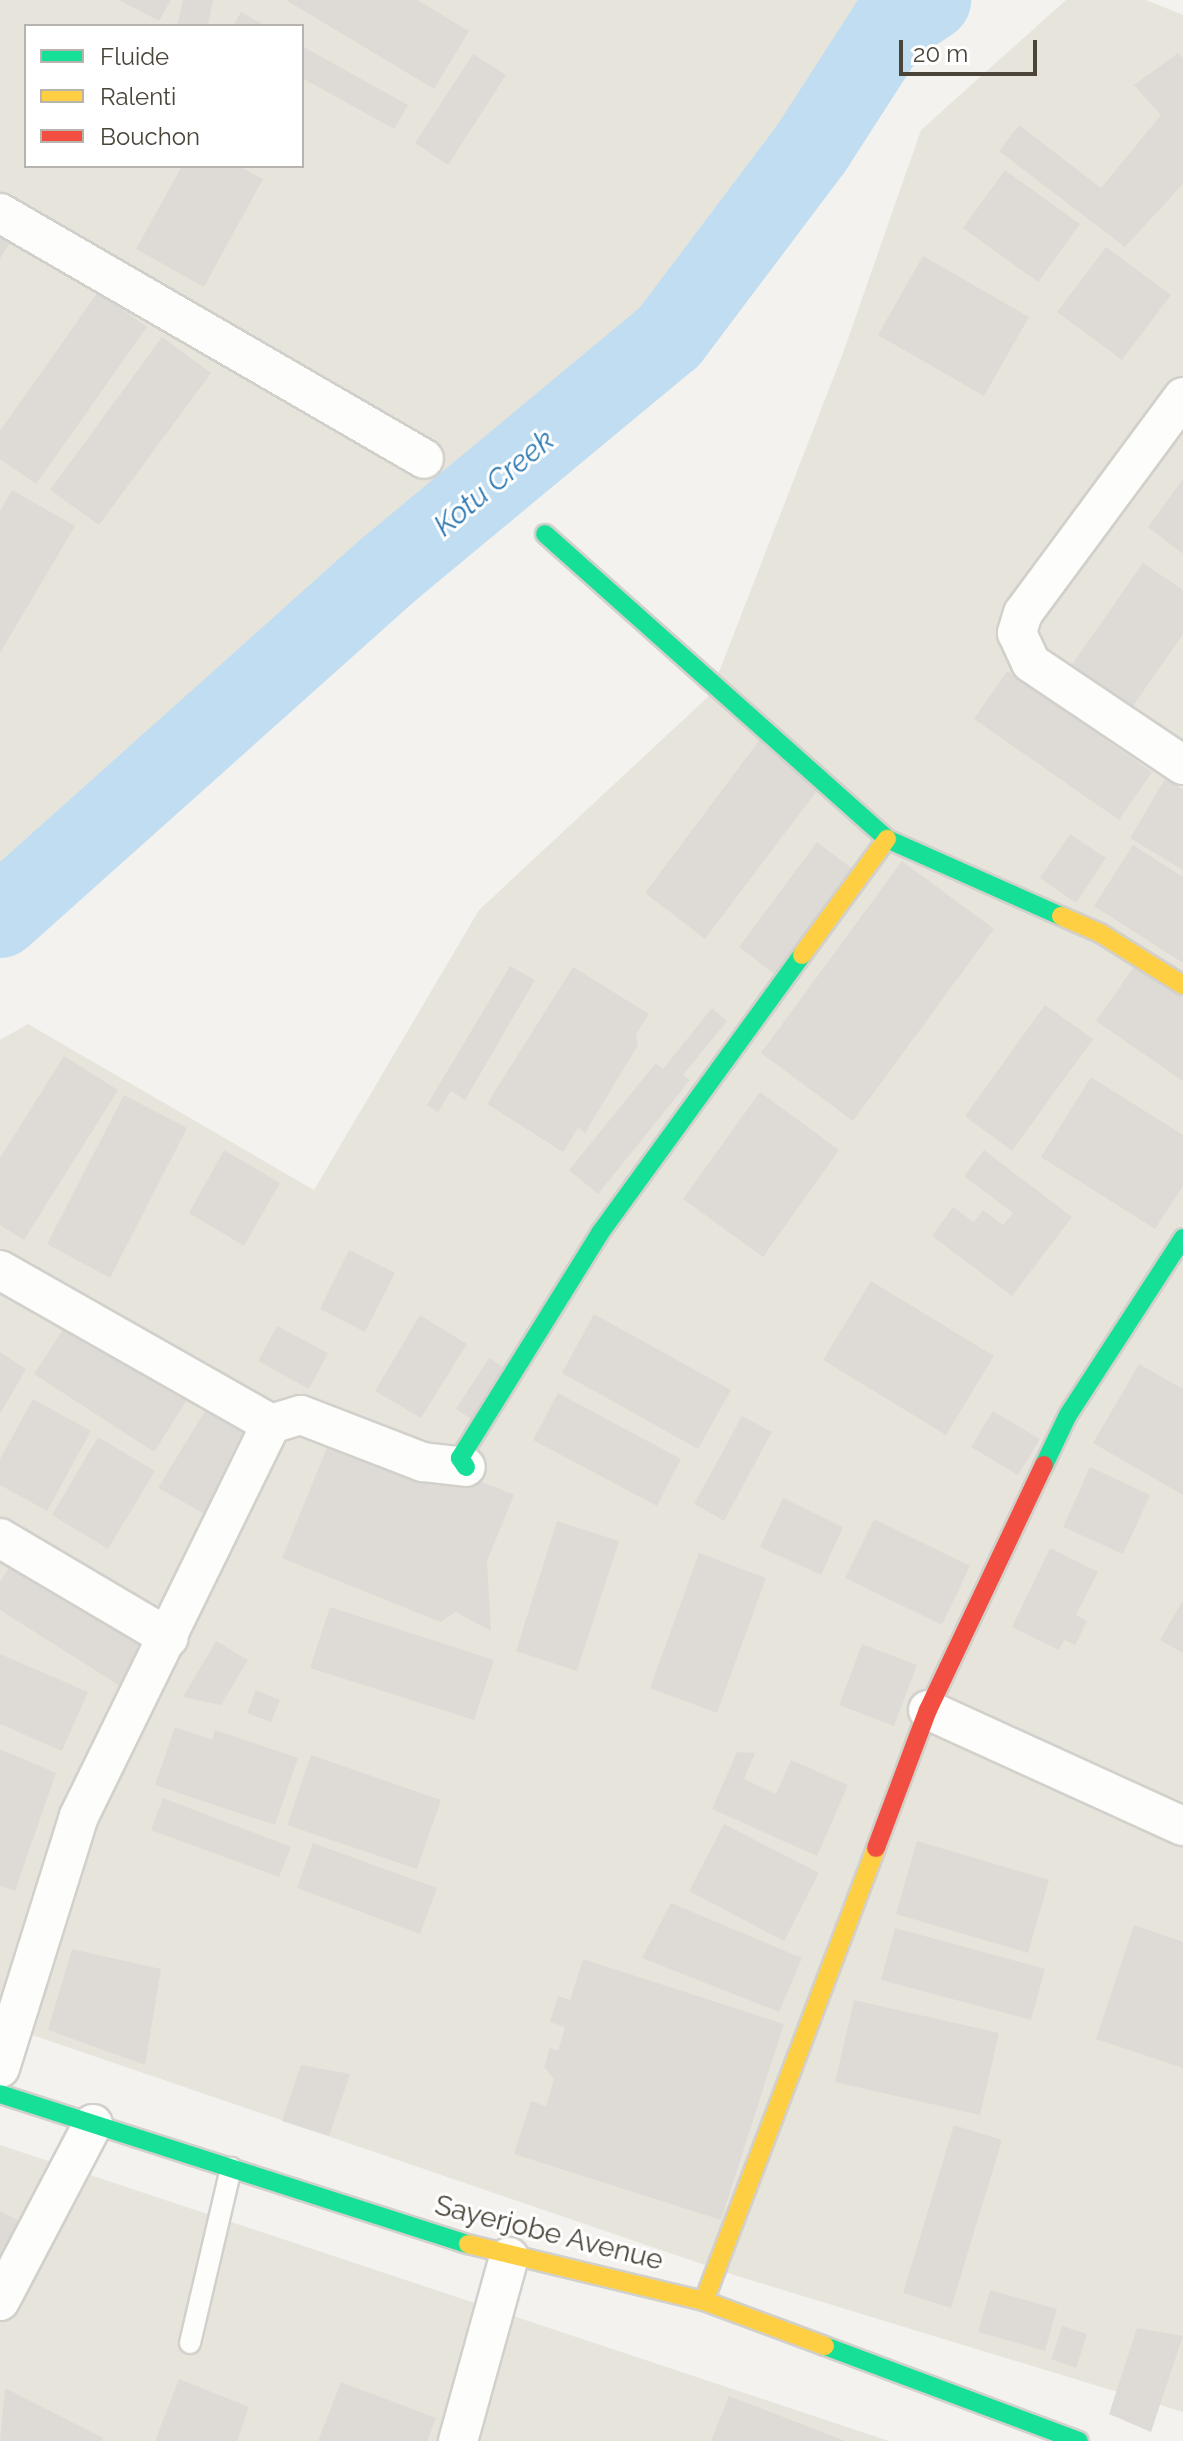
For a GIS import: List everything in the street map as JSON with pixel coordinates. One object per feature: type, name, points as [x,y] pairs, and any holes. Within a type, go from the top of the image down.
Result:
[{"type":"street","points":[[0,213],[424,459]]},
{"type":"street","points":[[1180,757],[1031,663],[1017,633],[1023,613],[1183,397]]},
{"type":"street","points":[[545,534],[887,839],[1100,933],[1183,985]]},
{"type":"street","points":[[466,1467],[460,1458],[600,1233],[887,839]]},
{"type":"street","points":[[704,2301],[928,1710],[1068,1415],[1183,1238]]},
{"type":"street","points":[[0,1270],[271,1424],[301,1415],[423,1462],[466,1467]]},
{"type":"street","points":[[0,2068],[79,1816],[169,1638],[271,1424]]},
{"type":"street","points":[[0,1538],[169,1638]]},
{"type":"street","points":[[928,1710],[1183,1826]]},
{"type":"street","name":"Sayerjobe Avenue","points":[[0,2094],[509,2257],[704,2301],[1017,2432],[1079,2441]]},
{"type":"street","points":[[0,2301],[93,2124]]},
{"type":"street","points":[[458,2441],[509,2257]]},
{"type":"lane","points":[[190,2343],[231,2168]]},
{"type":"shaded area","points":[[0,0],[930,0],[890,26],[812,147],[669,337],[388,570],[0,917]]},
{"type":"shaded area","points":[[1066,0],[1146,0],[1183,15],[1183,2412],[734,2275],[0,2024],[0,1040],[28,1024],[314,1190],[479,910],[710,695],[843,353],[921,130]]},
{"type":"shaded area","points":[[0,2145],[889,2441],[0,2441]]},
{"type":"building","points":[[119,0],[171,0],[159,21]]},
{"type":"building","points":[[183,0],[213,0],[208,24],[177,24]]},
{"type":"building","points":[[286,0],[417,0],[469,31],[434,89]]},
{"type":"building","points":[[241,12],[262,24],[234,24]]},
{"type":"building","points":[[304,47],[408,105],[394,129],[304,79]]},
{"type":"building","points":[[1178,53],[1183,59],[1183,184],[1125,247],[999,151],[1019,125],[1101,188],[1161,115],[1134,85]]},
{"type":"building","points":[[473,54],[506,75],[448,165],[415,143]]},
{"type":"building","points":[[181,168],[243,168],[263,179],[204,287],[136,249]]},
{"type":"building","points":[[1005,170],[1080,224],[1038,282],[963,228]]},
{"type":"building","points":[[0,234],[11,241],[0,259]]},
{"type":"building","points":[[1106,247],[1171,295],[1122,360],[1057,312]]},
{"type":"building","points":[[923,256],[1029,317],[984,396],[878,335]]},
{"type":"building","points":[[98,292],[147,327],[36,484],[0,459],[0,431]]},
{"type":"building","points":[[162,337],[211,373],[99,525],[50,490]]},
{"type":"building","points":[[1183,479],[1183,554],[1148,527]]},
{"type":"building","points":[[12,490],[75,526],[0,653],[0,511]]},
{"type":"building","points":[[1143,563],[1183,590],[1183,634],[1124,719],[1064,676]]},
{"type":"building","points":[[1007,671],[1152,772],[1119,820],[974,719]]},
{"type":"building","points":[[761,738],[822,784],[705,939],[645,893]]},
{"type":"building","points":[[1165,779],[1183,790],[1183,870],[1130,838]]},
{"type":"building","points":[[1070,834],[1106,858],[1076,903],[1040,878]]},
{"type":"building","points":[[817,842],[867,880],[789,985],[739,947]]},
{"type":"building","points":[[1133,845],[1183,877],[1183,963],[1094,906]]},
{"type":"building","points":[[902,861],[994,929],[853,1121],[761,1053]]},
{"type":"building","points":[[1135,965],[1183,998],[1183,1081],[1096,1021]]},
{"type":"building","points":[[510,966],[535,980],[465,1100],[451,1091],[438,1112],[427,1105]]},
{"type":"building","points":[[573,967],[649,1014],[636,1034],[638,1045],[585,1133],[578,1128],[563,1152],[487,1104]]},
{"type":"building","points":[[1045,1005],[1093,1039],[1012,1151],[965,1116]]},
{"type":"building","points":[[712,1008],[727,1021],[683,1075],[690,1080],[598,1194],[569,1170],[656,1063],[663,1069]]},
{"type":"building","points":[[64,1056],[118,1090],[24,1240],[0,1225],[0,1158]]},
{"type":"building","points":[[1091,1077],[1183,1135],[1183,1186],[1155,1229],[1041,1157]]},
{"type":"building","points":[[760,1092],[839,1150],[763,1257],[683,1199]]},
{"type":"building","points":[[124,1095],[187,1128],[110,1278],[47,1244]]},
{"type":"building","points":[[224,1150],[280,1183],[244,1246],[189,1213]]},
{"type":"building","points":[[984,1150],[1072,1217],[1012,1296],[932,1236],[953,1207],[974,1222],[983,1210],[1003,1225],[1013,1213],[964,1176]]},
{"type":"building","points":[[349,1250],[395,1273],[365,1332],[320,1309]]},
{"type":"building","points":[[871,1281],[994,1356],[946,1435],[823,1360]]},
{"type":"building","points":[[594,1314],[731,1390],[698,1449],[562,1373]]},
{"type":"building","points":[[420,1315],[467,1344],[421,1418],[375,1391]]},
{"type":"building","points":[[70,1319],[189,1397],[154,1452],[34,1374]]},
{"type":"building","points":[[277,1326],[328,1353],[309,1389],[258,1361]]},
{"type":"building","points":[[0,1352],[26,1369],[0,1414]]},
{"type":"building","points":[[489,1358],[515,1375],[482,1426],[456,1409]]},
{"type":"building","points":[[1139,1364],[1183,1389],[1183,1495],[1093,1443]]},
{"type":"building","points":[[217,1391],[279,1429],[232,1529],[158,1488]]},
{"type":"building","points":[[558,1393],[681,1459],[657,1506],[533,1440]]},
{"type":"building","points":[[33,1399],[91,1431],[47,1511],[0,1485],[0,1459]]},
{"type":"building","points":[[993,1411],[1040,1439],[1018,1475],[971,1447]]},
{"type":"building","points":[[742,1416],[772,1432],[724,1521],[694,1504]]},
{"type":"building","points":[[337,1423],[514,1495],[487,1561],[491,1631],[456,1612],[440,1622],[282,1558]]},
{"type":"building","points":[[98,1437],[155,1471],[108,1549],[52,1515]]},
{"type":"building","points":[[1090,1467],[1150,1495],[1123,1554],[1063,1527]]},
{"type":"building","points":[[783,1498],[843,1527],[821,1575],[760,1547]]},
{"type":"building","points":[[874,1519],[970,1566],[942,1625],[845,1578]]},
{"type":"building","points":[[557,1521],[619,1541],[577,1671],[516,1651]]},
{"type":"building","points":[[24,1544],[168,1634],[131,1693],[0,1610],[0,1582]]},
{"type":"building","points":[[1050,1548],[1098,1572],[1076,1615],[1087,1621],[1075,1645],[1064,1640],[1059,1650],[1012,1627]]},
{"type":"building","points":[[699,1553],[766,1578],[717,1713],[650,1688]]},
{"type":"building","points":[[1183,1600],[1183,1653],[1160,1640]]},
{"type":"building","points":[[330,1607],[494,1660],[474,1720],[310,1668]]},
{"type":"building","points":[[216,1641],[248,1660],[221,1705],[183,1697]]},
{"type":"building","points":[[862,1644],[917,1665],[894,1726],[839,1705]]},
{"type":"building","points":[[0,1654],[88,1692],[62,1751],[0,1724]]},
{"type":"building","points":[[256,1690],[280,1700],[271,1722],[247,1713]]},
{"type":"building","points":[[175,1727],[212,1740],[215,1730],[298,1758],[275,1825],[155,1785]]},
{"type":"building","points":[[0,1749],[56,1773],[15,1891],[0,1886]]},
{"type":"building","points":[[737,1752],[755,1753],[744,1779],[776,1794],[791,1760],[848,1785],[817,1856],[712,1809]]},
{"type":"building","points":[[311,1755],[441,1800],[417,1869],[287,1825]]},
{"type":"building","points":[[163,1798],[291,1847],[279,1877],[151,1830]]},
{"type":"building","points":[[724,1824],[819,1873],[784,1941],[689,1891]]},
{"type":"building","points":[[917,1841],[1049,1880],[1028,1953],[896,1914]]},
{"type":"building","points":[[313,1843],[437,1888],[420,1934],[297,1888]]},
{"type":"building","points":[[671,1903],[802,1958],[779,2012],[642,1958]]},
{"type":"building","points":[[1134,1925],[1183,1942],[1183,2068],[1096,2039]]},
{"type":"building","points":[[895,1928],[1045,1969],[1031,2020],[881,1980]]},
{"type":"building","points":[[72,1949],[161,1969],[145,2065],[48,2030]]},
{"type":"building","points":[[583,1959],[784,2024],[721,2220],[514,2154],[531,2101],[546,2106],[554,2079],[544,2067],[550,2048],[558,2051],[565,2027],[550,2022],[558,1996],[570,2000]]},
{"type":"building","points":[[854,2000],[999,2033],[980,2115],[835,2082]]},
{"type":"building","points":[[301,2065],[350,2074],[329,2136],[282,2121]]},
{"type":"building","points":[[954,2125],[1002,2140],[951,2308],[903,2293]]},
{"type":"building","points":[[0,2211],[21,2222],[0,2263]]},
{"type":"building","points":[[990,2290],[1057,2309],[1045,2351],[978,2332]]},
{"type":"building","points":[[1062,2326],[1087,2334],[1076,2368],[1051,2359]]},
{"type":"building","points":[[1137,2328],[1183,2336],[1151,2432],[1109,2414]]},
{"type":"building","points":[[179,2379],[249,2407],[237,2441],[155,2441]]},
{"type":"building","points":[[341,2382],[436,2418],[427,2441],[318,2441]]},
{"type":"building","points":[[5,2388],[103,2438],[102,2441],[0,2441]]},
{"type":"building","points":[[729,2396],[845,2441],[711,2441]]},
{"type":"waterway","name":"Kotu Creek","points":[[0,917],[388,570],[669,337],[812,147],[890,26],[930,0]]},
{"type":"traffic: fast","points":[[545,534],[887,839],[1061,916]]},
{"type":"traffic: fast","points":[[466,1467],[460,1458],[600,1233],[802,955]]},
{"type":"traffic: fast","points":[[1044,1465],[1068,1415],[1183,1238]]},
{"type":"traffic: fast","points":[[0,2094],[468,2244]]},
{"type":"traffic: fast","points":[[825,2346],[1079,2441]]},
{"type":"traffic: slow","points":[[802,955],[887,839]]},
{"type":"traffic: slow","points":[[1061,916],[1100,933],[1183,985]]},
{"type":"traffic: slow","points":[[704,2301],[876,1848]]},
{"type":"traffic: slow","points":[[468,2244],[704,2301],[825,2346]]},
{"type":"traffic: jam","points":[[876,1848],[928,1710],[1044,1465]]}]
